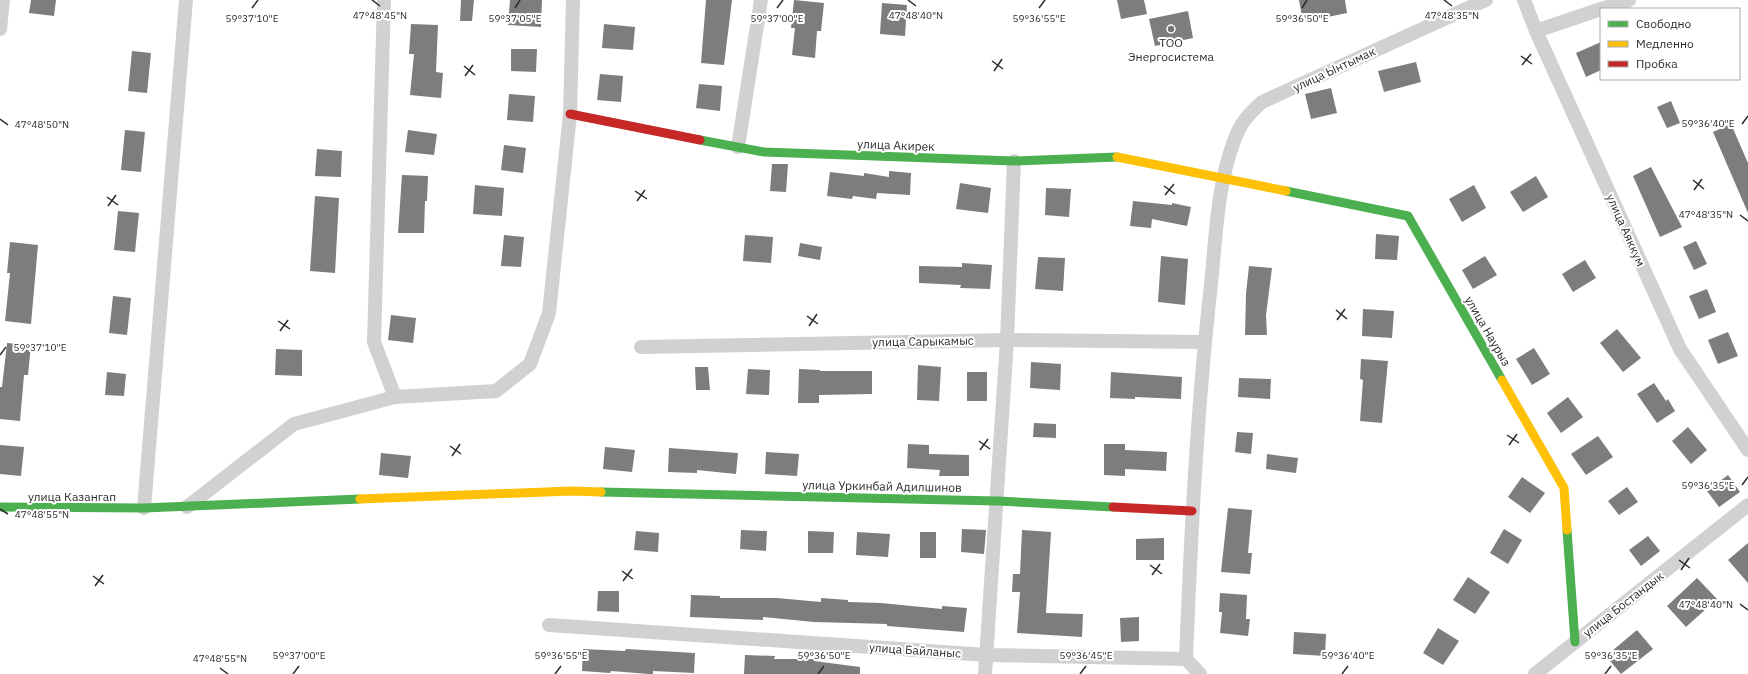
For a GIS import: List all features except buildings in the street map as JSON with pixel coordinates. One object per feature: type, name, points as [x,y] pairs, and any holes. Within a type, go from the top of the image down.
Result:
[{"type":"street","points":[[0,29],[3,0]]},
{"type":"street","points":[[144,508],[186,0]]},
{"type":"street","points":[[384,0],[374,342],[395,397]]},
{"type":"street","points":[[187,507],[294,424],[395,397],[496,391],[530,364],[549,313],[570,114],[573,0]]},
{"type":"street","points":[[738,147],[761,0]]},
{"type":"street","name":"улица Ынтымак","points":[[1186,659],[1192,511],[1205,342],[1223,178],[1233,142],[1242,122],[1262,102],[1486,0]]},
{"type":"street","name":"улица Аяккум","points":[[1524,0],[1536,31],[1680,348],[1748,450]]},
{"type":"street","points":[[1604,8],[1629,0]]},
{"type":"street","points":[[1536,31],[1600,9]]},
{"type":"street","name":"улица Акирек","points":[[570,114],[764,152],[1014,161],[1117,157],[1223,178]]},
{"type":"street","points":[[985,674],[1008,340],[1014,161]]},
{"type":"street","name":"улица Наурыз","points":[[1223,178],[1408,216],[1564,488],[1574,642]]},
{"type":"street","name":"улица Сарыкамыс","points":[[641,347],[1008,340],[1205,342]]},
{"type":"street","name":"улица Уркинбай Адилшинов","points":[[187,507],[571,491],[997,501],[1192,511]]},
{"type":"street","name":"улица Бостандык","points":[[1535,674],[1748,505]]},
{"type":"street","name":"улица Казангап","points":[[0,508],[187,507]]},
{"type":"street","name":"улица Байланыс","points":[[549,625],[987,655],[1186,659]]},
{"type":"street","points":[[1186,659],[1200,674]]},
{"type":"traffic: fast","points":[[700,140],[764,152],[1014,161],[1117,157]]},
{"type":"traffic: fast","points":[[1286,191],[1408,216],[1502,380]]},
{"type":"traffic: fast","points":[[601,492],[997,501],[1113,507]]},
{"type":"traffic: fast","points":[[0,507],[144,508],[360,499]]},
{"type":"traffic: fast","points":[[1567,530],[1575,642]]},
{"type":"traffic: slow","points":[[1117,157],[1286,191]]},
{"type":"traffic: slow","points":[[1502,380],[1564,488],[1567,530]]},
{"type":"traffic: slow","points":[[360,499],[571,491],[601,492]]},
{"type":"traffic: jam","points":[[570,114],[700,140]]},
{"type":"traffic: jam","points":[[1113,507],[1192,511]]},
{"type":"place","name":"ТОО Энергосистема","points":[[1171,29]]}]
